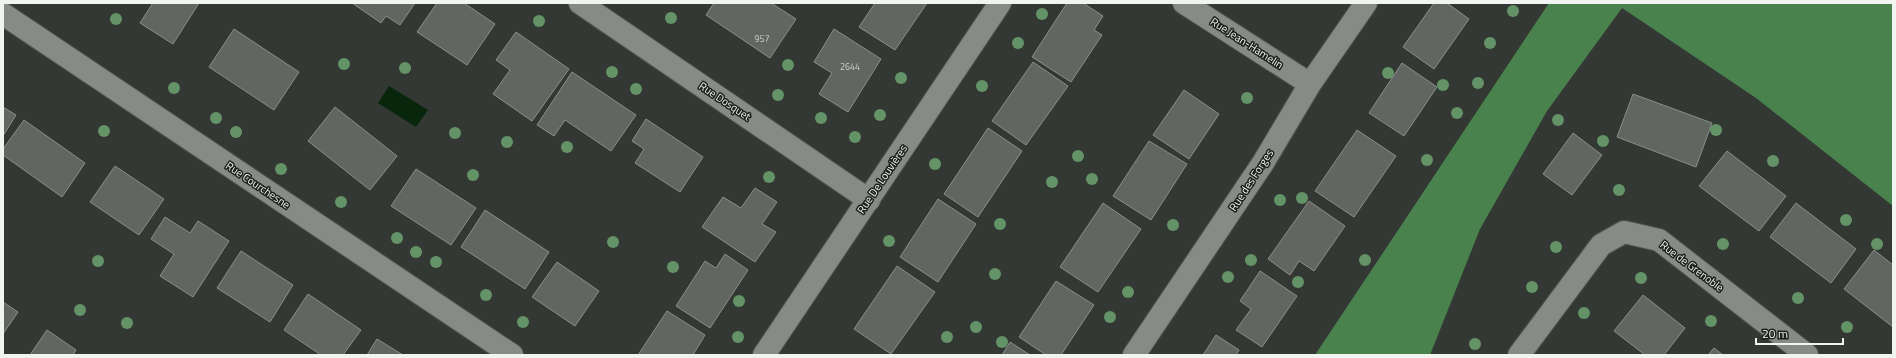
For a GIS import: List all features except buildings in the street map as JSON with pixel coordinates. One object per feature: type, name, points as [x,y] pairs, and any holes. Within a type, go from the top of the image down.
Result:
[{"type":"street","name":"Rue Dosquet","points":[[580,3],[869,200]]},
{"type":"street","name":"Rue De Louvières","points":[[764,355],[1000,3]]},
{"type":"street","name":"Rue Jean-Hamelin","points":[[1184,3],[1310,84]]},
{"type":"street","name":"Rue des Forges","points":[[1134,355],[1263,163],[1310,84],[1366,3]]},
{"type":"street","name":"Rue Courchesne","points":[[3,14],[512,355]]},
{"type":"street","name":"Rue de Grenoble","points":[[1520,355],[1601,245],[1624,232],[1659,240],[1807,355]]},
{"type":"green space","points":[[1549,3],[1893,3],[1893,206],[1756,98],[1622,8],[1547,111],[1480,229],[1430,355],[1315,355]]},
{"type":"shaded area","points":[[389,86],[428,110],[416,127],[378,103]]}]
